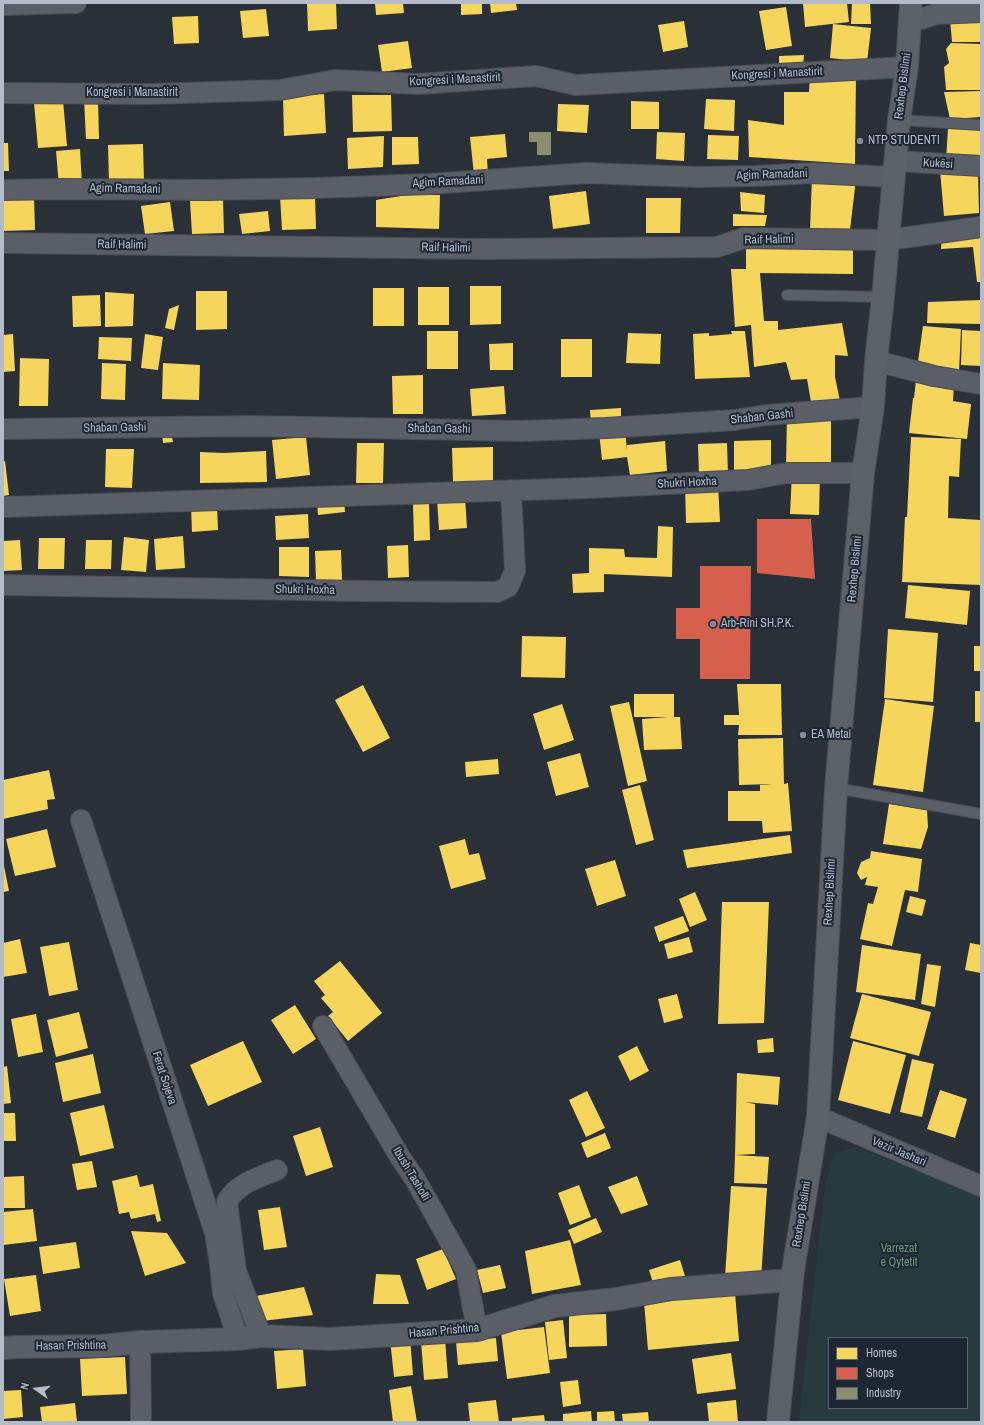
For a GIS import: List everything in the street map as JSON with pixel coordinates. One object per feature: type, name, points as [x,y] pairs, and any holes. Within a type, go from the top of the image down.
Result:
[{"type":"main road","name":"Rexhep Bislimi","points":[[778,1422],[792,1280],[818,1117],[836,788],[863,473],[873,407],[894,169],[906,67],[910,13]]},
{"type":"street","points":[[3,5],[76,3]]},
{"type":"street","points":[[910,13],[936,14],[981,12]]},
{"type":"street","name":"Kongresi i Manastirit","points":[[3,93],[149,94],[280,90],[335,80],[418,84],[536,76],[576,85],[906,67]]},
{"type":"street","name":"Kukësi","points":[[894,169],[981,166]]},
{"type":"street","name":"Agim Ramadani","points":[[3,190],[206,190],[323,188],[429,184],[586,173],[697,177],[755,176],[894,169]]},
{"type":"street","points":[[888,240],[981,227]]},
{"type":"street","name":"Raif Halimi","points":[[3,243],[483,249],[717,247],[744,238],[888,240]]},
{"type":"street","points":[[876,361],[934,376],[981,384]]},
{"type":"street","name":"Shaban Gashi","points":[[3,429],[252,426],[522,431],[606,428],[735,420],[766,415],[873,407]]},
{"type":"street","name":"Shukri Hoxha","points":[[4,507],[511,490],[748,480],[786,473],[863,473]]},
{"type":"street","name":"Shukri Hoxha","points":[[3,585],[497,592],[508,587],[514,571],[511,490]]},
{"type":"street","name":"Ferat Sojeva","points":[[81,820],[215,1233],[223,1293],[238,1339]]},
{"type":"street","name":"Ibush Tasholli","points":[[323,1026],[396,1150],[415,1179],[466,1270],[477,1330]]},
{"type":"street","name":"Vezir Jashari","points":[[818,1117],[981,1186]]},
{"type":"street","points":[[261,1336],[236,1271],[227,1202],[231,1194],[252,1180],[277,1170]]},
{"type":"street","name":"Hasan Prishtina","points":[[3,1348],[101,1346],[140,1342],[238,1339],[261,1336],[330,1339],[477,1330],[555,1306],[616,1299],[671,1290],[792,1280]]},
{"type":"street","points":[[140,1342],[141,1422]]},
{"type":"lane","points":[[899,120],[981,124]]},
{"type":"lane","points":[[787,295],[883,297]]},
{"type":"lane","points":[[836,788],[981,814]]},
{"type":"green space","name":"Varrezat e Qytetit","points":[[856,1147],[965,1190],[981,1198],[981,1422],[799,1422],[825,1185],[835,1153]]},
{"type":"building: Homes","points":[[307,3],[336,3],[337,29],[308,31]]},
{"type":"building: Homes","points":[[375,3],[403,3],[404,13],[376,15]]},
{"type":"building: Homes","points":[[461,3],[482,3],[482,14],[461,15]]},
{"type":"building: Homes","points":[[490,3],[516,3],[517,10],[491,13]]},
{"type":"building: Homes","points":[[803,3],[847,3],[849,22],[805,27]]},
{"type":"building: Homes","points":[[852,3],[870,3],[871,24],[851,24]]},
{"type":"building: Homes","points":[[786,7],[792,46],[766,50],[759,11]]},
{"type":"building: Homes","points":[[266,9],[269,36],[243,38],[240,11]]},
{"type":"building: Homes","points":[[198,16],[199,43],[174,44],[172,17]]},
{"type":"building: Homes","points":[[950,19],[981,19],[981,42],[952,42]]},
{"type":"building: Homes","points":[[684,21],[688,47],[663,52],[658,25]]},
{"type":"building: Homes","points":[[833,24],[871,28],[867,62],[830,58]]},
{"type":"building: Homes","points":[[408,41],[412,68],[382,72],[378,45]]},
{"type":"building: Homes","points":[[951,43],[981,44],[981,90],[946,90],[944,67],[949,63],[946,49]]},
{"type":"building: Homes","points":[[804,55],[803,67],[779,69],[779,56]]},
{"type":"building: Homes","points":[[810,75],[856,75],[855,164],[749,157],[748,120],[784,125],[784,92],[809,92]]},
{"type":"building: Homes","points":[[981,91],[981,117],[950,119],[944,92]]},
{"type":"building: Homes","points":[[324,94],[326,133],[284,136],[283,97]]},
{"type":"building: Homes","points":[[352,95],[391,95],[392,131],[353,132]]},
{"type":"building: Homes","points":[[84,99],[98,99],[99,139],[86,139]]},
{"type":"building: Homes","points":[[706,99],[735,100],[734,131],[704,129]]},
{"type":"building: Homes","points":[[63,100],[67,146],[38,148],[34,103]]},
{"type":"building: Homes","points":[[631,101],[659,102],[659,129],[631,129]]},
{"type":"building: Homes","points":[[558,104],[589,105],[587,133],[557,131]]},
{"type":"building: Homes","points":[[948,128],[981,130],[981,162],[946,161]]},
{"type":"building: Homes","points":[[657,132],[685,133],[684,161],[656,159]]},
{"type":"building: Homes","points":[[505,134],[507,157],[487,159],[488,175],[474,175],[470,137]]},
{"type":"building: Homes","points":[[708,135],[739,136],[738,160],[707,159]]},
{"type":"building: Homes","points":[[384,136],[383,167],[348,169],[347,138]]},
{"type":"building: Homes","points":[[392,137],[418,137],[419,164],[392,165]]},
{"type":"building: Homes","points":[[3,143],[8,143],[9,171],[3,171]]},
{"type":"building: Homes","points":[[143,144],[144,182],[109,183],[108,145]]},
{"type":"building: Homes","points":[[80,149],[82,185],[59,187],[56,151]]},
{"type":"building: Homes","points":[[940,170],[978,172],[979,213],[944,216]]},
{"type":"building: Homes","points":[[812,177],[856,179],[850,230],[810,229]]},
{"type":"building: Homes","points":[[586,191],[590,224],[553,229],[549,196]]},
{"type":"building: Homes","points":[[740,192],[765,195],[764,213],[741,211]]},
{"type":"building: Homes","points":[[315,194],[316,229],[282,230],[280,196]]},
{"type":"building: Homes","points":[[407,195],[440,195],[439,229],[376,227],[376,200]]},
{"type":"building: Homes","points":[[3,197],[34,197],[35,230],[3,231]]},
{"type":"building: Homes","points":[[646,198],[681,198],[680,233],[646,233]]},
{"type":"building: Homes","points":[[223,199],[224,233],[192,234],[190,201]]},
{"type":"building: Homes","points":[[170,202],[174,231],[145,234],[141,206]]},
{"type":"building: Homes","points":[[268,211],[270,231],[242,234],[239,214]]},
{"type":"building: Homes","points":[[733,214],[767,215],[765,226],[733,226]]},
{"type":"building: Homes","points":[[981,233],[981,282],[977,282],[973,247],[941,249],[942,235]]},
{"type":"building: Homes","points":[[746,244],[853,245],[853,274],[760,273],[764,321],[778,321],[778,330],[842,323],[848,356],[835,355],[835,377],[840,401],[811,402],[807,379],[791,380],[786,362],[754,367],[751,325],[735,327],[731,269],[746,269]]},
{"type":"building: Homes","points":[[470,286],[501,286],[501,324],[470,325]]},
{"type":"building: Homes","points":[[418,287],[449,287],[449,325],[418,325]]},
{"type":"building: Homes","points":[[373,288],[404,288],[404,326],[373,326]]},
{"type":"building: Homes","points":[[196,291],[227,291],[227,329],[196,330]]},
{"type":"building: Homes","points":[[105,292],[134,294],[133,326],[105,327]]},
{"type":"building: Homes","points":[[100,295],[101,326],[73,327],[72,296]]},
{"type":"building: Homes","points":[[981,300],[981,324],[927,323],[928,302]]},
{"type":"building: Homes","points":[[179,305],[174,330],[165,328],[169,309]]},
{"type":"building: Homes","points":[[923,326],[961,329],[959,372],[917,369]]},
{"type":"building: Homes","points":[[962,330],[981,331],[981,366],[961,365]]},
{"type":"building: Homes","points":[[427,331],[458,331],[458,369],[427,369]]},
{"type":"building: Homes","points":[[731,331],[745,331],[750,377],[695,379],[693,334],[709,333],[709,336],[732,334]]},
{"type":"building: Homes","points":[[628,333],[661,334],[660,364],[626,363]]},
{"type":"building: Homes","points":[[13,334],[15,371],[3,372],[3,335]]},
{"type":"building: Homes","points":[[145,334],[163,337],[158,370],[141,368]]},
{"type":"building: Homes","points":[[99,337],[132,338],[131,361],[98,359]]},
{"type":"building: Homes","points":[[561,339],[592,339],[592,377],[561,377]]},
{"type":"building: Homes","points":[[513,343],[513,370],[490,370],[489,344]]},
{"type":"building: Homes","points":[[20,358],[49,359],[48,406],[19,406]]},
{"type":"building: Homes","points":[[102,363],[126,364],[125,400],[101,399]]},
{"type":"building: Homes","points":[[163,363],[200,365],[199,400],[162,399]]},
{"type":"building: Homes","points":[[423,375],[423,414],[393,414],[392,376]]},
{"type":"building: Homes","points":[[916,380],[954,383],[953,401],[971,404],[967,439],[909,433]]},
{"type":"building: Homes","points":[[504,386],[506,414],[472,416],[470,389]]},
{"type":"building: Homes","points":[[621,408],[621,424],[591,425],[590,410]]},
{"type":"building: Homes","points":[[787,415],[831,415],[831,469],[786,469]]},
{"type":"building: Homes","points":[[625,430],[627,450],[627,445],[665,441],[667,471],[630,475],[627,457],[602,460],[599,432]]},
{"type":"building: Homes","points":[[171,432],[173,442],[163,443],[162,433]]},
{"type":"building: Homes","points":[[306,437],[310,475],[276,479],[272,440]]},
{"type":"building: Homes","points":[[911,437],[961,439],[959,477],[949,476],[948,518],[981,520],[981,585],[902,582]]},
{"type":"building: Homes","points":[[771,440],[771,473],[734,473],[734,441]]},
{"type":"building: Homes","points":[[357,443],[384,443],[383,483],[356,483]]},
{"type":"building: Homes","points":[[727,443],[728,475],[699,476],[698,444]]},
{"type":"building: Homes","points":[[493,447],[493,482],[453,483],[452,448]]},
{"type":"building: Homes","points":[[106,449],[134,449],[132,488],[105,487]]},
{"type":"building: Homes","points":[[266,451],[267,482],[200,483],[200,452],[223,453]]},
{"type":"building: Homes","points":[[5,461],[9,495],[3,496],[3,462]]},
{"type":"building: Homes","points":[[792,473],[820,474],[819,515],[790,514]]},
{"type":"building: Homes","points":[[718,484],[720,522],[686,523],[685,485]]},
{"type":"building: Homes","points":[[465,497],[467,528],[439,530],[437,498]]},
{"type":"building: Homes","points":[[344,499],[345,512],[318,515],[317,501]]},
{"type":"building: Homes","points":[[429,502],[430,540],[414,541],[413,503]]},
{"type":"building: Homes","points":[[217,505],[218,530],[192,532],[191,507]]},
{"type":"building: Homes","points":[[308,514],[309,538],[276,540],[275,516]]},
{"type":"building: Homes","points":[[658,526],[673,527],[672,577],[604,574],[604,592],[573,593],[572,574],[589,573],[589,548],[624,549],[625,557],[657,558]]},
{"type":"building: Homes","points":[[183,536],[185,568],[156,570],[154,539]]},
{"type":"building: Homes","points":[[124,537],[149,540],[146,572],[121,570]]},
{"type":"building: Homes","points":[[39,538],[65,538],[64,569],[38,569]]},
{"type":"building: Homes","points":[[20,540],[22,570],[3,571],[3,541]]},
{"type":"building: Homes","points":[[86,540],[112,540],[111,569],[85,569]]},
{"type":"building: Homes","points":[[408,545],[409,577],[388,578],[387,546]]},
{"type":"building: Homes","points":[[279,547],[309,547],[309,577],[279,576]]},
{"type":"building: Homes","points":[[341,550],[342,580],[316,581],[315,551]]},
{"type":"building: Homes","points":[[908,585],[970,591],[967,625],[905,618]]},
{"type":"building: Homes","points":[[888,629],[938,633],[933,702],[884,698]]},
{"type":"building: Homes","points":[[522,636],[566,637],[565,678],[521,677]]},
{"type":"building: Homes","points":[[974,646],[981,646],[981,671],[974,671]]},
{"type":"building: Homes","points":[[737,684],[781,684],[782,735],[738,735],[739,725],[724,725],[724,715],[739,715]]},
{"type":"building: Homes","points":[[363,685],[390,738],[363,752],[335,700]]},
{"type":"building: Homes","points":[[975,691],[981,691],[981,722],[975,722]]},
{"type":"building: Homes","points":[[634,694],[674,694],[674,717],[680,717],[682,749],[644,750],[642,719],[668,717],[634,717]]},
{"type":"building: Homes","points":[[885,699],[934,706],[923,792],[873,785]]},
{"type":"building: Homes","points":[[629,702],[647,781],[628,786],[610,706]]},
{"type":"building: Homes","points":[[562,704],[574,740],[544,750],[533,714]]},
{"type":"building: Homes","points":[[783,738],[784,784],[788,783],[792,831],[763,833],[762,821],[728,821],[728,791],[760,791],[760,785],[773,784],[739,785],[738,739]]},
{"type":"building: Homes","points":[[580,753],[589,787],[556,796],[547,762]]},
{"type":"building: Homes","points":[[498,759],[499,774],[466,777],[465,762]]},
{"type":"building: Homes","points":[[49,770],[55,799],[47,800],[48,809],[3,819],[3,780]]},
{"type":"building: Homes","points":[[640,785],[654,840],[636,845],[622,790]]},
{"type":"building: Homes","points":[[889,804],[927,810],[928,827],[921,849],[883,844]]},
{"type":"building: Homes","points":[[47,829],[56,867],[15,876],[6,839]]},
{"type":"building: Homes","points":[[790,835],[792,853],[687,868],[683,850]]},
{"type":"building: Homes","points":[[465,839],[469,855],[479,853],[486,879],[451,889],[439,846]]},
{"type":"building: Homes","points":[[871,851],[922,859],[918,892],[905,890],[892,946],[860,939],[868,903],[873,904],[878,887],[865,885],[867,877],[861,880],[857,873],[861,862],[870,858]]},
{"type":"building: Homes","points":[[615,860],[626,896],[597,906],[585,869]]},
{"type":"building: Homes","points":[[3,861],[9,891],[3,892]]},
{"type":"building: Homes","points":[[695,892],[707,920],[690,927],[679,899]]},
{"type":"building: Homes","points":[[910,896],[926,900],[922,916],[906,912]]},
{"type":"building: Homes","points":[[722,902],[769,902],[764,1023],[718,1024]]},
{"type":"building: Homes","points":[[683,916],[689,931],[659,942],[654,927]]},
{"type":"building: Homes","points":[[689,937],[693,952],[668,959],[664,944]]},
{"type":"building: Homes","points":[[20,939],[27,973],[3,977],[3,943]]},
{"type":"building: Homes","points":[[69,942],[78,990],[49,996],[40,947]]},
{"type":"building: Homes","points":[[970,943],[981,945],[981,973],[965,970]]},
{"type":"building: Homes","points":[[862,945],[921,954],[915,1000],[856,992]]},
{"type":"building: Homes","points":[[340,961],[382,1013],[348,1041],[328,1016],[333,1012],[321,998],[325,995],[314,981]]},
{"type":"building: Homes","points":[[927,964],[941,966],[935,1007],[921,1004]]},
{"type":"building: Homes","points":[[677,994],[683,1018],[664,1023],[658,999]]},
{"type":"building: Homes","points":[[862,994],[931,1012],[919,1056],[850,1038]]},
{"type":"building: Homes","points":[[295,1005],[316,1039],[293,1054],[271,1020]]},
{"type":"building: Homes","points":[[79,1012],[88,1048],[56,1057],[47,1020]]},
{"type":"building: Homes","points":[[36,1014],[43,1052],[18,1057],[11,1019]]},
{"type":"building: Homes","points":[[773,1038],[774,1052],[758,1053],[757,1040]]},
{"type":"building: Homes","points":[[243,1041],[262,1082],[208,1106],[190,1065]]},
{"type":"building: Homes","points":[[853,1041],[906,1055],[890,1114],[838,1100]]},
{"type":"building: Homes","points":[[637,1046],[649,1071],[630,1081],[618,1056]]},
{"type":"building: Homes","points":[[93,1054],[101,1093],[63,1102],[55,1063]]},
{"type":"building: Homes","points":[[912,1059],[934,1064],[922,1117],[900,1112]]},
{"type":"building: Homes","points":[[7,1066],[11,1103],[3,1104],[3,1067]]},
{"type":"building: Homes","points":[[737,1073],[780,1077],[778,1105],[745,1102],[755,1104],[755,1154],[735,1155]]},
{"type":"building: Homes","points":[[940,1090],[967,1099],[955,1138],[927,1129]]},
{"type":"building: Homes","points":[[587,1091],[605,1128],[586,1137],[569,1100]]},
{"type":"building: Homes","points":[[104,1105],[114,1148],[80,1156],[70,1113]]},
{"type":"building: Homes","points":[[3,1113],[15,1113],[16,1141],[3,1141]]},
{"type":"building: Homes","points":[[320,1127],[333,1167],[306,1176],[293,1136]]},
{"type":"building: Homes","points":[[605,1133],[611,1148],[587,1158],[581,1143]]},
{"type":"building: Homes","points":[[735,1155],[769,1157],[767,1184],[734,1183]]},
{"type":"building: Homes","points":[[92,1161],[97,1187],[77,1190],[72,1164]]},
{"type":"building: Homes","points":[[137,1175],[140,1187],[153,1184],[161,1221],[157,1222],[155,1214],[131,1219],[129,1212],[119,1214],[112,1181]]},
{"type":"building: Homes","points":[[24,1176],[25,1208],[4,1208],[3,1177]]},
{"type":"building: Homes","points":[[637,1176],[648,1205],[621,1214],[608,1187]]},
{"type":"building: Homes","points":[[579,1185],[591,1217],[570,1225],[558,1193]]},
{"type":"building: Homes","points":[[731,1186],[767,1188],[761,1279],[725,1277]]},
{"type":"building: Homes","points":[[280,1207],[287,1247],[264,1250],[258,1210]]},
{"type":"building: Homes","points":[[33,1209],[37,1241],[3,1245],[3,1212]]},
{"type":"building: Homes","points":[[596,1218],[602,1232],[574,1244],[568,1230]]},
{"type":"building: Homes","points":[[131,1231],[167,1233],[186,1263],[145,1276]]},
{"type":"building: Homes","points":[[570,1240],[581,1285],[532,1294],[525,1251]]},
{"type":"building: Homes","points":[[76,1242],[80,1268],[43,1274],[39,1247]]},
{"type":"building: Homes","points":[[443,1249],[456,1279],[427,1290],[416,1259]]},
{"type":"building: Homes","points":[[680,1260],[685,1276],[654,1286],[649,1270]]},
{"type":"building: Homes","points":[[500,1265],[506,1288],[483,1293],[477,1270]]},
{"type":"building: Homes","points":[[376,1274],[400,1275],[409,1304],[373,1304]]},
{"type":"building: Homes","points":[[36,1275],[41,1311],[10,1316],[4,1279]]},
{"type":"building: Homes","points":[[304,1287],[313,1315],[262,1321],[256,1296]]},
{"type":"building: Homes","points":[[735,1293],[739,1341],[648,1350],[644,1302]]},
{"type":"building: Homes","points":[[606,1314],[607,1346],[569,1347],[569,1315]]},
{"type":"building: Homes","points":[[563,1320],[567,1358],[549,1360],[545,1322]]},
{"type":"building: Homes","points":[[544,1327],[550,1373],[507,1379],[501,1332]]},
{"type":"building: Homes","points":[[410,1337],[413,1375],[394,1377],[390,1339]]},
{"type":"building: Homes","points":[[496,1338],[498,1361],[458,1365],[456,1342]]},
{"type":"building: Homes","points":[[445,1339],[448,1378],[424,1380],[421,1341]]},
{"type":"building: Homes","points":[[303,1349],[306,1386],[277,1389],[274,1351]]},
{"type":"building: Homes","points":[[731,1353],[736,1389],[697,1394],[692,1359]]},
{"type":"building: Homes","points":[[125,1357],[127,1394],[82,1396],[80,1359]]},
{"type":"building: Homes","points":[[578,1380],[581,1404],[563,1407],[560,1382]]},
{"type":"building: Homes","points":[[411,1386],[417,1422],[393,1422],[389,1390]]},
{"type":"building: Homes","points":[[21,1390],[23,1417],[3,1419],[3,1391]]},
{"type":"building: Homes","points":[[496,1400],[499,1422],[470,1422],[468,1403]]},
{"type":"building: Homes","points":[[736,1400],[738,1422],[709,1422],[707,1403]]},
{"type":"building: Homes","points":[[75,1403],[77,1422],[42,1422],[40,1407]]},
{"type":"building: Homes","points":[[591,1411],[592,1422],[563,1422],[563,1414]]},
{"type":"building: Homes","points":[[614,1411],[615,1422],[597,1422],[597,1412]]},
{"type":"building: Homes","points":[[648,1412],[649,1422],[623,1422],[622,1414]]},
{"type":"building: Homes","points":[[544,1415],[545,1422],[512,1422],[512,1418]]},
{"type":"building: Shops","points":[[757,519],[811,519],[815,579],[757,573]]},
{"type":"building: Shops","name":"Arb-Rini SH.P.K.","points":[[700,566],[751,566],[750,679],[700,679],[700,639],[676,639],[676,608],[700,608]]},
{"type":"building: Industry","points":[[529,132],[551,132],[551,155],[537,155],[537,142],[529,142]]},
{"type":"place","name":"NTP STUDENTI","points":[[860,141]]},
{"type":"place","name":"Arb-Rini SH.P.K.","points":[[713,624]]},
{"type":"place","name":"EA Metal","points":[[803,735]]}]
